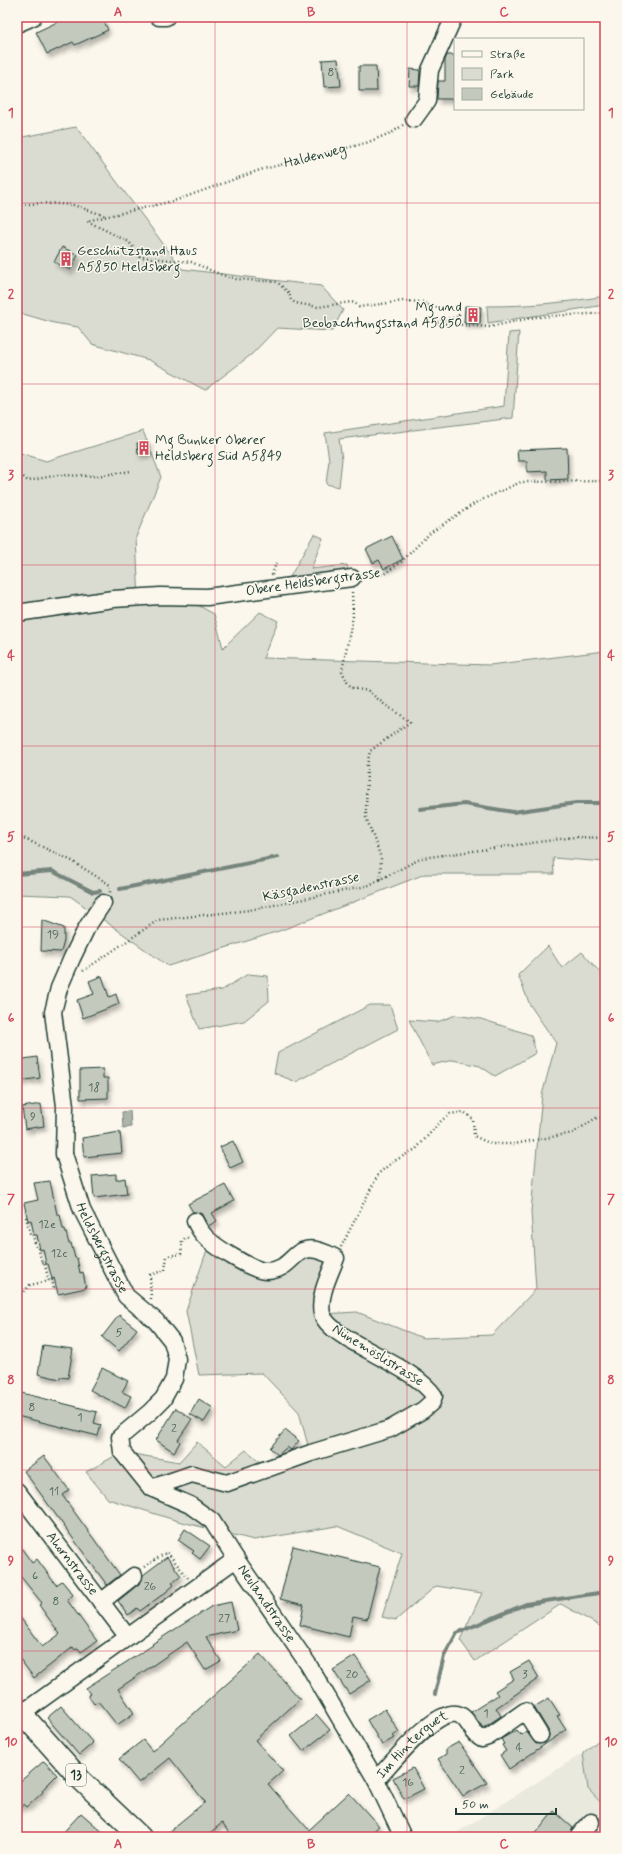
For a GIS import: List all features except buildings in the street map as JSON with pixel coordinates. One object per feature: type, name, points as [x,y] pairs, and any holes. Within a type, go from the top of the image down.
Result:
[{"type":"main road","name":"13","points":[[19,1711],[80,1779],[141,1837]]},
{"type":"street","points":[[17,24],[33,17]]},
{"type":"street","points":[[159,17],[166,17]]},
{"type":"street","points":[[414,119],[427,101],[430,70],[454,17]]},
{"type":"street","name":"Obere Heldsbergstrasse","points":[[17,613],[113,599],[160,596],[207,597],[352,578]]},
{"type":"street","name":"Heldsbergstrasse","points":[[103,903],[87,927],[59,988],[53,1012],[65,1106],[64,1154],[82,1210],[126,1296],[156,1321],[172,1341],[177,1359],[174,1379],[163,1399],[120,1437],[122,1452],[150,1488],[190,1506],[212,1520],[236,1559]]},
{"type":"street","points":[[197,1225],[203,1235],[231,1256],[252,1267],[266,1271],[279,1268],[303,1249],[315,1249],[336,1258]]},
{"type":"street","name":"Nünemöslistrasse","points":[[150,1488],[192,1474],[228,1483],[311,1453],[390,1429],[423,1410],[432,1402],[434,1396],[429,1387],[401,1368],[332,1329],[322,1314],[322,1302],[336,1258]]},
{"type":"street","name":"Ahornstrasse","points":[[17,1491],[127,1636]]},
{"type":"street","name":"Neulandstrasse","points":[[19,1711],[236,1559],[308,1664],[376,1780],[403,1837]]},
{"type":"street","points":[[100,1602],[137,1573]]},
{"type":"street","name":"Im Hinterguet","points":[[376,1780],[427,1727],[448,1713],[458,1714],[464,1719],[477,1737],[482,1739],[488,1737],[525,1711],[540,1734]]},
{"type":"street","points":[[578,1837],[591,1822]]},
{"type":"path","name":"Haldenweg","points":[[414,119],[393,132],[366,143],[260,170],[177,200],[87,221],[129,242],[140,257],[191,262],[222,275],[236,279],[277,282],[295,303],[318,307],[351,302],[355,303],[359,307],[403,301],[425,302],[426,305],[445,309],[459,306],[459,316],[440,320],[436,323],[489,327],[535,317],[605,313]]},
{"type":"path","points":[[17,205],[43,203],[73,205],[106,216]]},
{"type":"path","points":[[17,472],[28,481],[58,475],[97,476],[131,471]]},
{"type":"path","name":"Obere Heldsbergstrasse","points":[[352,578],[384,574],[401,562],[430,533],[477,502],[521,482],[605,481]]},
{"type":"path","points":[[352,578],[353,616],[342,671],[348,684],[353,688],[368,691],[410,722],[370,751],[366,765],[366,817],[381,858],[380,880]]},
{"type":"path","points":[[17,835],[72,861],[110,885],[111,891],[103,903]]},
{"type":"path","name":"Käsgadenstrasse","points":[[59,988],[158,920],[250,910],[367,886],[422,858],[575,837],[605,838]]},
{"type":"path","points":[[336,1258],[380,1173],[394,1161],[416,1149],[442,1120],[450,1114],[464,1112],[473,1118],[474,1136],[491,1144],[514,1144],[573,1133],[596,1118],[605,1117]]},
{"type":"path","points":[[26,1217],[30,1233],[32,1233],[36,1247],[38,1247],[42,1263],[44,1262],[49,1281]]},
{"type":"path","points":[[156,1321],[151,1304],[150,1275],[165,1270],[167,1256],[181,1254],[182,1241],[186,1237],[191,1238],[191,1231],[197,1225]]},
{"type":"path","points":[[17,1295],[30,1286],[52,1280],[54,1290]]},
{"type":"path","points":[[137,1573],[167,1552],[196,1587]]},
{"type":"shaded area","points":[[130,1111],[131,1127],[123,1128],[122,1112]]},
{"type":"shaded area","points":[[583,1753],[588,1789],[605,1807],[605,1837],[450,1837]]},
{"type":"green space","points":[[76,127],[182,269],[321,286],[343,310],[332,331],[277,328],[252,354],[205,390],[149,360],[92,344],[78,327],[54,323],[20,313],[17,310],[17,138]]},
{"type":"green space","points":[[605,296],[605,305],[488,323],[487,306],[546,304]]},
{"type":"green space","points":[[519,332],[513,418],[339,439],[342,459],[339,487],[326,484],[329,460],[325,433],[504,406],[509,333]]},
{"type":"green space","points":[[143,431],[161,477],[136,537],[139,602],[176,593],[214,614],[223,648],[260,612],[278,621],[263,658],[490,665],[605,651],[605,862],[553,858],[554,874],[425,874],[282,930],[168,966],[70,896],[17,894],[17,452],[46,461]]},
{"type":"green space","points":[[314,534],[323,538],[311,569],[347,565],[349,575],[286,584]]},
{"type":"green space","points":[[548,946],[562,968],[582,952],[605,978],[605,1629],[561,1604],[475,1661],[460,1640],[482,1593],[436,1586],[396,1620],[382,1617],[402,1553],[337,1526],[254,1540],[178,1521],[108,1499],[86,1472],[122,1452],[179,1462],[197,1442],[226,1466],[246,1450],[268,1468],[310,1453],[299,1412],[262,1373],[199,1375],[186,1311],[210,1241],[266,1271],[303,1249],[336,1258],[323,1314],[357,1312],[423,1338],[492,1335],[536,1289],[531,1211],[542,1095],[556,1043],[530,1005],[518,975]]},
{"type":"green space","points":[[248,974],[268,976],[269,1001],[244,1021],[199,1029],[186,995],[222,990]]},
{"type":"green space","points":[[370,1005],[390,1005],[398,1029],[296,1082],[274,1073],[278,1053]]},
{"type":"green space","points":[[456,1015],[481,1019],[531,1035],[536,1053],[495,1076],[480,1066],[453,1060],[432,1065],[409,1020],[437,1022]]},
{"type":"green space","points":[[605,1735],[605,1807],[588,1789],[583,1753]]},
{"type":"waterway","points":[[420,809],[464,804],[513,812],[576,803],[605,803]]},
{"type":"waterway","points":[[120,889],[278,857]]},
{"type":"waterway","points":[[17,874],[52,871],[93,892],[100,891]]},
{"type":"waterway","points":[[435,1694],[444,1656],[457,1633],[526,1604],[605,1592]]},
{"type":"place","name":"Geschützstand Haus A5850 Heldsberg","points":[[66,259]]},
{"type":"place","name":"Mg und Beobachtungsstand A5850","points":[[473,315]]},
{"type":"place","name":"Mg Bunker Oberer Heldsberg Süd A5849","points":[[144,448]]}]
